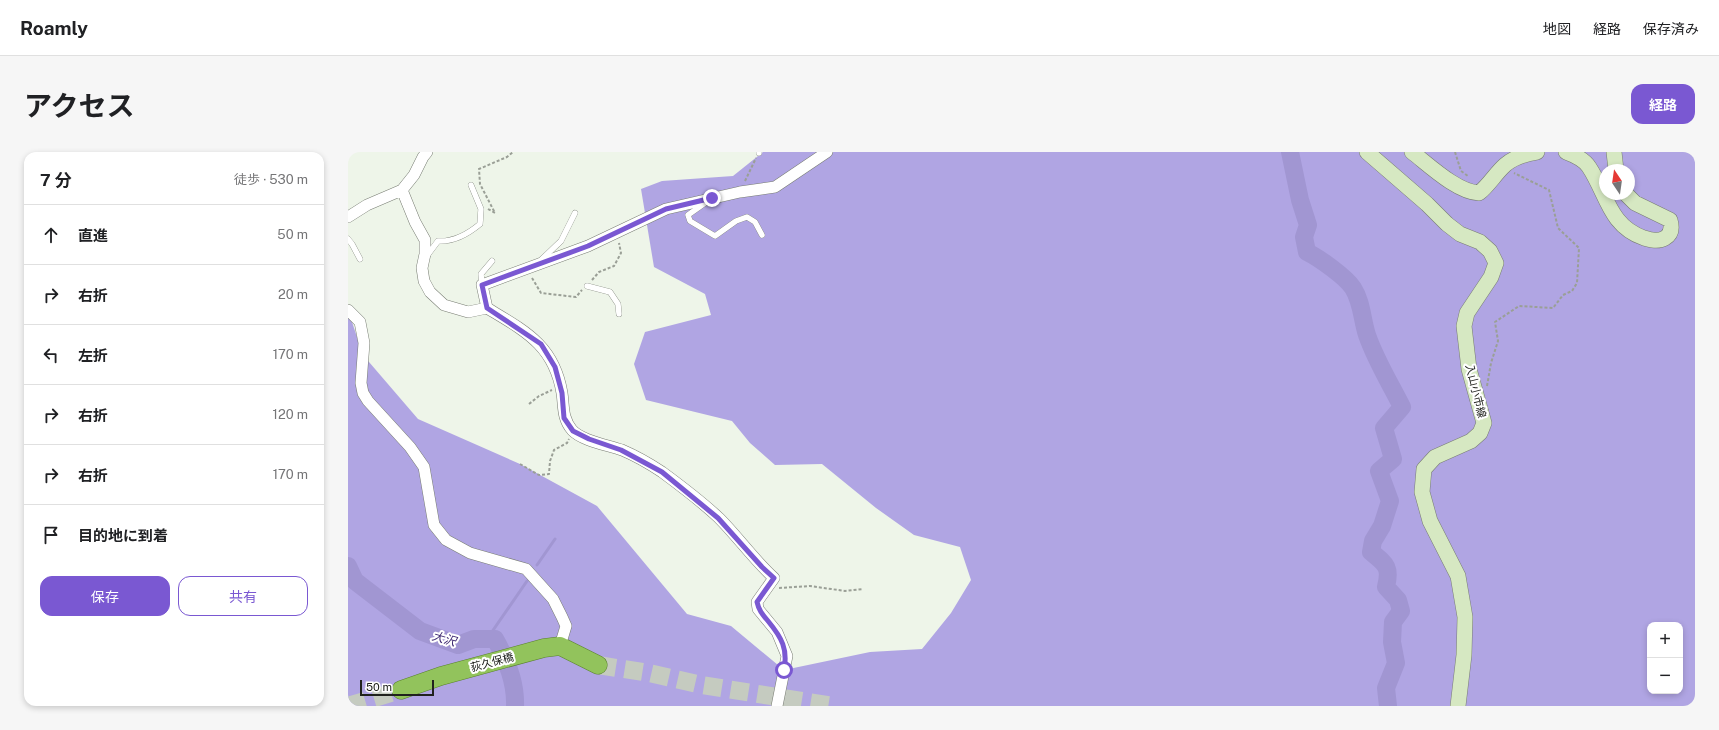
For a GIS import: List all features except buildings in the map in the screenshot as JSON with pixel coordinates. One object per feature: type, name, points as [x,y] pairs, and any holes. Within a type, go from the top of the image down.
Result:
[{"type":"highway","points":[[552,647],[598,664]]},
{"type":"highway","name":"荻久保橋","points":[[401,690],[441,676],[552,647]]},
{"type":"main road","name":"入山小市線","points":[[1367,152],[1427,204],[1447,224],[1460,234],[1480,242],[1490,251],[1496,263],[1491,277],[1467,313],[1464,326],[1472,384],[1484,423],[1480,433],[1471,441],[1434,457],[1424,468],[1422,492],[1430,522],[1458,576],[1465,617],[1464,655],[1458,706]]},
{"type":"main road","points":[[1412,152],[1449,180],[1470,193],[1478,193],[1487,187],[1505,165],[1521,155],[1537,152]]},
{"type":"main road","points":[[1566,152],[1576,155],[1588,166],[1599,188]]},
{"type":"main road","points":[[1614,152],[1615,164]]},
{"type":"main road","points":[[1605,200],[1611,212],[1622,225],[1638,236],[1651,240],[1666,238],[1671,232],[1672,226],[1670,220],[1635,203],[1632,200]]},
{"type":"street","points":[[348,217],[367,205],[402,190],[414,175],[423,156],[427,152]]},
{"type":"street","points":[[777,706],[787,656],[777,632],[758,609],[757,602],[774,578],[762,567],[718,518],[662,472],[639,458],[589,439],[573,431],[564,418],[562,398],[555,367],[541,344],[487,308],[482,285],[588,246],[666,209],[740,192],[775,187],[827,152]]},
{"type":"street","points":[[402,190],[415,222],[425,240],[425,254],[422,268],[424,281],[430,292],[444,305],[468,312],[487,308]]},
{"type":"street","points":[[348,310],[360,322],[364,343],[361,383],[363,393],[368,401],[410,447],[424,467],[434,525],[446,540],[470,553],[526,569],[552,599],[566,626],[552,647]]},
{"type":"lane","points":[[424,260],[438,241],[448,242],[471,232],[480,224],[481,209],[471,185]]},
{"type":"lane","points":[[712,198],[688,215],[690,221],[715,236],[736,221],[747,217],[755,222],[762,235]]},
{"type":"lane","points":[[537,264],[561,241],[575,212]]},
{"type":"lane","points":[[348,239],[360,259]]},
{"type":"lane","points":[[482,285],[481,274],[492,261]]},
{"type":"lane","points":[[587,286],[610,292],[618,304],[619,314]]},
{"type":"path","points":[[480,220],[485,208],[495,213],[480,184],[479,169],[507,157],[513,152]]},
{"type":"path","points":[[740,192],[759,152]]},
{"type":"path","points":[[1455,152],[1461,171],[1470,177]]},
{"type":"path","points":[[1480,406],[1485,399],[1491,363],[1498,341],[1495,322],[1519,306],[1553,308],[1563,295],[1572,291],[1577,283],[1579,248],[1558,228],[1549,190],[1521,177],[1505,165]]},
{"type":"path","points":[[537,264],[531,276],[541,293],[576,297],[600,272],[614,266],[621,253],[615,233]]},
{"type":"path","points":[[529,404],[539,396],[554,389],[562,398]]},
{"type":"path","points":[[520,464],[539,475],[550,474],[550,461],[554,450],[567,443],[573,431]]},
{"type":"path","points":[[768,588],[810,586],[845,591],[863,589]]},
{"type":"shaded area","points":[[763,152],[1695,152],[1695,706],[348,706],[348,310],[363,355],[418,419],[520,464],[597,506],[687,614],[731,626],[784,670],[870,652],[922,649],[951,613],[971,580],[960,547],[914,535],[876,508],[822,464],[775,465],[750,443],[732,421],[646,400],[634,364],[645,332],[711,315],[705,294],[654,267],[641,189],[662,181],[733,176]]},
{"type":"waterway","points":[[1290,152],[1300,200],[1308,225],[1304,237],[1307,252],[1332,268],[1353,288],[1362,311],[1365,329],[1371,345],[1402,407],[1384,428],[1393,459],[1379,471],[1390,501],[1382,526],[1373,541],[1371,552],[1386,566],[1388,575],[1386,587],[1398,600],[1401,611],[1393,622],[1392,642],[1396,663],[1386,688],[1388,706]]},
{"type":"waterway","points":[[537,565],[555,539]]},
{"type":"waterway","name":"大沢","points":[[348,566],[355,581],[420,631],[458,645],[474,639],[495,639],[510,671],[514,688],[515,706]]},
{"type":"waterway","points":[[487,639],[527,581]]},
{"type":"tunnel","points":[[598,665],[649,673],[702,685],[834,706]]},
{"type":"tunnel","points":[[348,706],[401,690]]},
{"type":"route","points":[[712,198],[666,209],[588,246],[482,285],[487,308],[514,324],[541,344],[555,367],[562,393],[564,418],[573,431],[589,439],[639,458],[662,472],[718,518],[762,567],[774,578],[757,602],[758,609],[781,639],[787,656],[784,670]]}]
